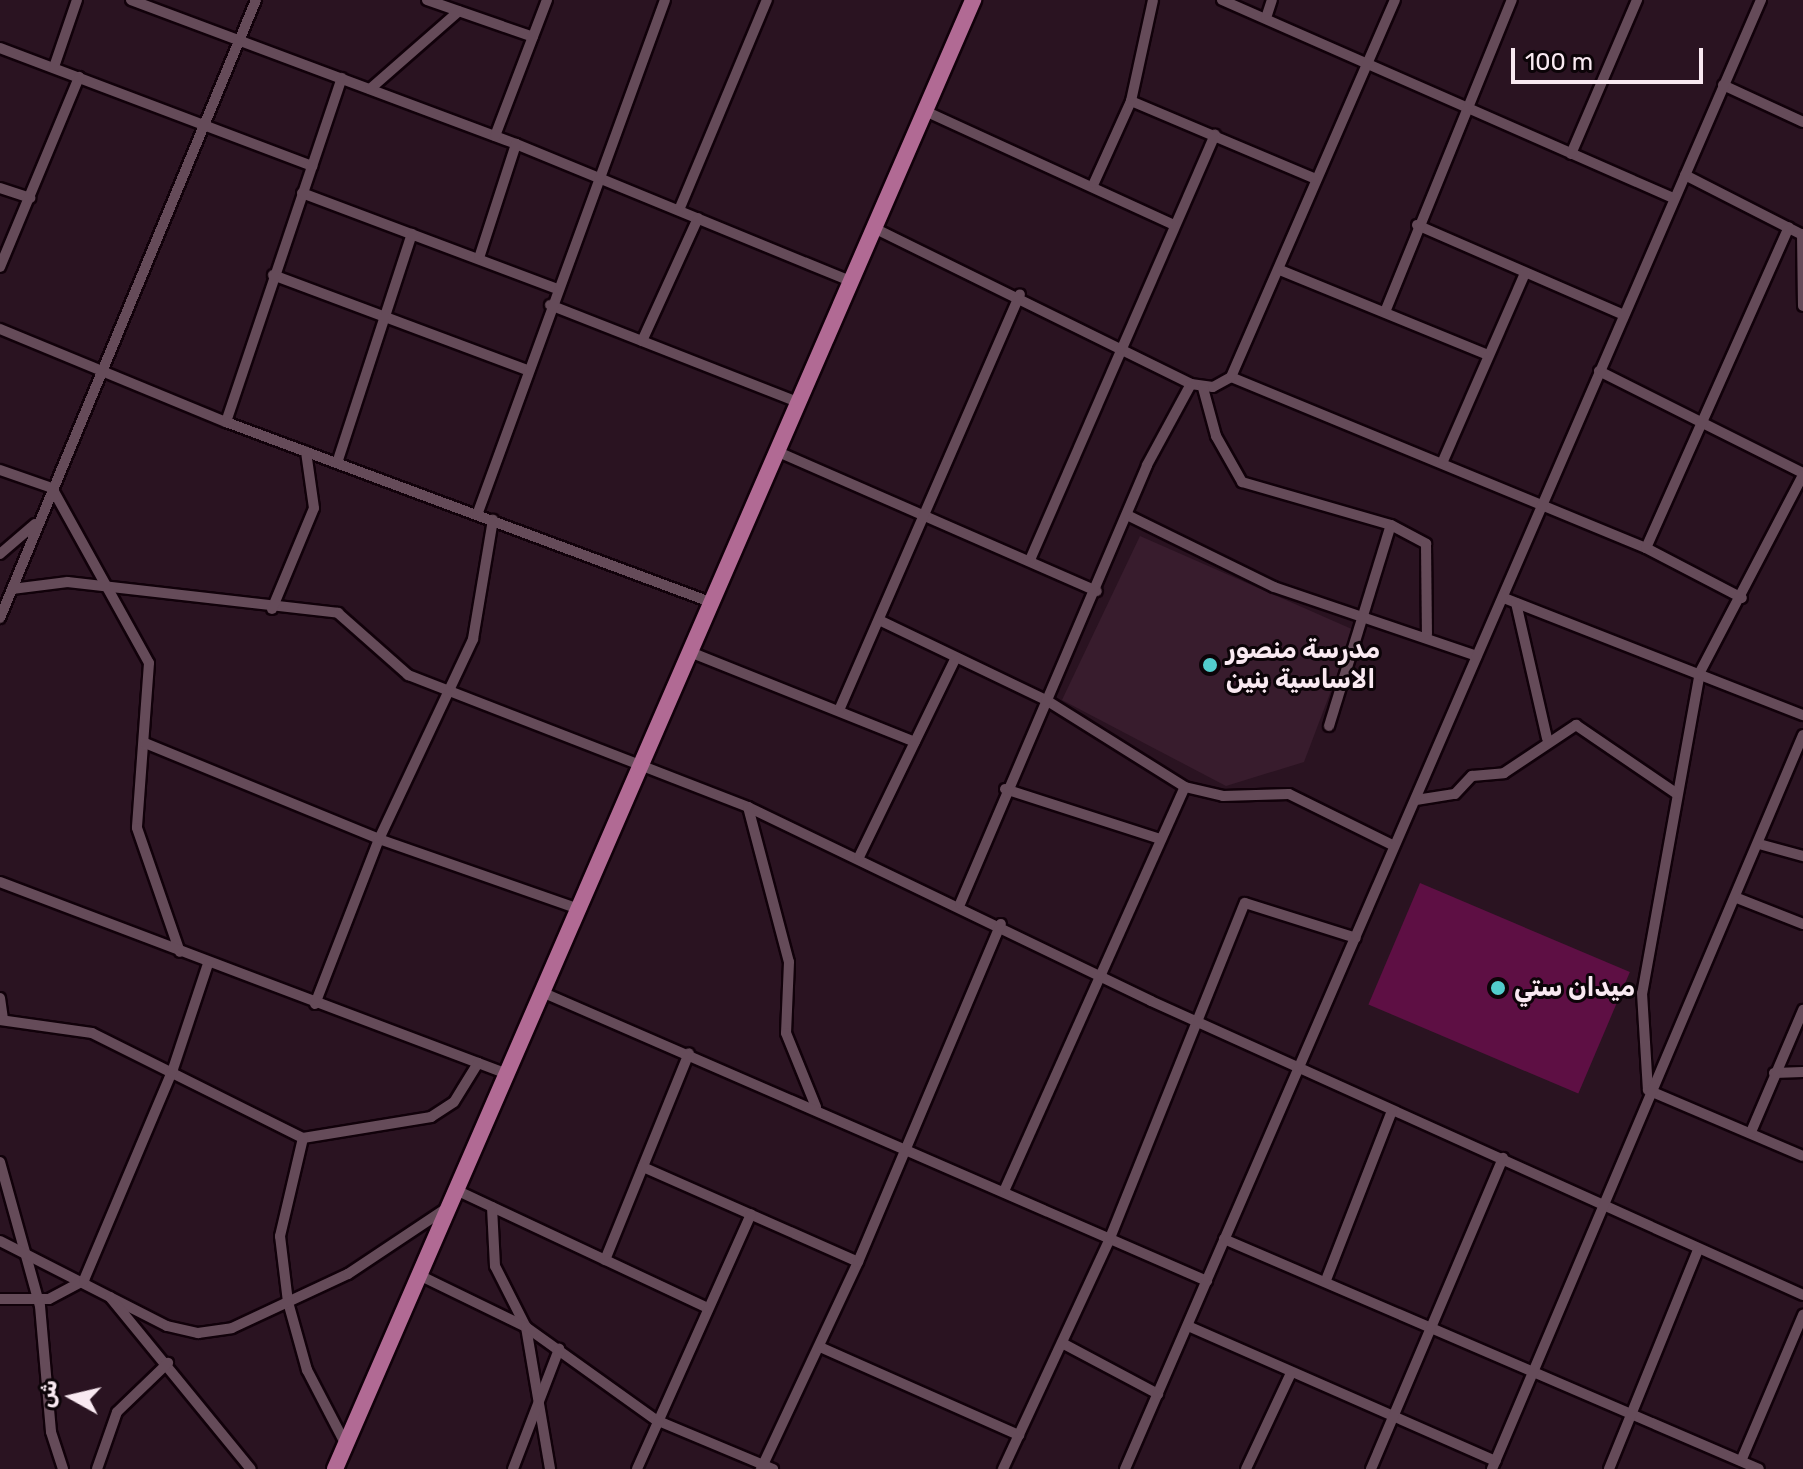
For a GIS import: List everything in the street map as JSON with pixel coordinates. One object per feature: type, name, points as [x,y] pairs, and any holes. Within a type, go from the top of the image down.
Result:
[{"type":"highway","points":[[335,1469],[973,0]]},
{"type":"street","points":[[54,67],[77,0]]},
{"type":"street","points":[[131,0],[601,177],[850,281]]},
{"type":"street","points":[[0,618],[52,488],[104,375],[256,0]]},
{"type":"street","points":[[427,0],[533,37]]},
{"type":"street","points":[[495,136],[547,0]]},
{"type":"street","points":[[477,515],[525,369],[601,177],[665,0]]},
{"type":"street","points":[[679,210],[767,0]]},
{"type":"street","points":[[1094,183],[1131,101],[1153,0]]},
{"type":"street","points":[[1222,0],[1463,111],[1674,198]]},
{"type":"street","points":[[1266,18],[1272,0]]},
{"type":"street","points":[[1231,377],[1280,270],[1363,64],[1395,0]]},
{"type":"street","points":[[1385,312],[1463,111],[1512,0]]},
{"type":"street","points":[[1571,154],[1637,0]]},
{"type":"street","points":[[1125,1469],[1504,598],[1539,505],[1761,0]]},
{"type":"street","points":[[370,89],[459,11]]},
{"type":"street","points":[[0,48],[312,166]]},
{"type":"street","points":[[0,267],[79,77]]},
{"type":"street","points":[[226,422],[273,275],[342,78]]},
{"type":"street","points":[[1723,85],[1803,122]]},
{"type":"street","points":[[1131,101],[1316,179]]},
{"type":"street","points":[[925,111],[1094,183],[1174,225]]},
{"type":"street","points":[[1030,560],[1215,135]]},
{"type":"street","points":[[479,258],[516,144]]},
{"type":"street","points":[[1685,175],[1802,234],[1803,306]]},
{"type":"street","points":[[0,188],[30,198]]},
{"type":"street","points":[[302,193],[557,289]]},
{"type":"street","points":[[642,341],[698,218]]},
{"type":"street","points":[[1417,225],[1624,315]]},
{"type":"street","points":[[1646,548],[1789,227]]},
{"type":"street","points":[[874,228],[1122,345],[1191,384],[1203,388],[1231,377],[1443,461],[1539,505],[1646,548],[1742,598]]},
{"type":"street","points":[[337,463],[412,234]]},
{"type":"street","points":[[1280,270],[1488,355]]},
{"type":"street","points":[[1443,461],[1525,273]]},
{"type":"street","points":[[273,275],[525,369]]},
{"type":"street","points":[[840,708],[1020,295]]},
{"type":"street","points":[[550,305],[798,402]]},
{"type":"street","points":[[0,329],[104,375],[226,422],[713,603]]},
{"type":"street","points":[[1599,371],[1706,419],[1803,474],[1742,598],[1700,672],[1643,979],[1648,1090]]},
{"type":"street","points":[[960,904],[1005,789],[1097,591],[1157,442],[1191,384]]},
{"type":"street","points":[[1203,388],[1216,436],[1242,482],[1391,525],[1428,548],[1427,634]]},
{"type":"street","points":[[776,451],[1097,591]]},
{"type":"street","points":[[272,609],[314,508],[306,452]]},
{"type":"street","points":[[0,470],[52,488],[105,590],[149,663],[137,828],[180,952]]},
{"type":"street","points":[[1129,516],[1274,587],[1427,634],[1477,656]]},
{"type":"street","points":[[315,1004],[379,839],[448,692],[481,611],[493,520]]},
{"type":"street","points":[[0,554],[38,522]]},
{"type":"street","points":[[1329,726],[1366,615],[1391,525]]},
{"type":"street","points":[[12,589],[68,582],[105,590],[351,619],[408,675],[642,762],[748,807],[960,904],[1194,1021],[1604,1202],[1698,1250],[1803,1295]]},
{"type":"street","points":[[1504,598],[1700,672],[1803,715]]},
{"type":"street","points":[[1516,603],[1547,738]]},
{"type":"street","points":[[879,620],[1046,700],[1185,787],[1223,796],[1289,794],[1394,846]]},
{"type":"street","points":[[690,652],[840,708],[915,742]]},
{"type":"street","points":[[859,857],[955,659]]},
{"type":"street","points":[[1416,800],[1455,794],[1472,776],[1504,773],[1565,726],[1588,728],[1677,794]]},
{"type":"street","points":[[1188,1326],[1290,1375],[1494,1465],[1648,1090],[1737,898],[1803,735]]},
{"type":"street","points":[[145,743],[379,839],[579,909]]},
{"type":"street","points":[[1005,1189],[1185,787]]},
{"type":"street","points":[[1005,789],[1160,839]]},
{"type":"street","points":[[748,807],[789,962],[786,1033],[816,1107]]},
{"type":"street","points":[[1759,844],[1803,856]]},
{"type":"street","points":[[0,882],[208,964],[507,1074]]},
{"type":"street","points":[[1737,898],[1803,924]]},
{"type":"street","points":[[1003,1469],[1110,1238],[1194,1021],[1247,901],[1356,938]]},
{"type":"street","points":[[419,1275],[526,1327],[656,1420],[766,1467],[858,1262],[903,1144],[1001,924]]},
{"type":"street","points":[[0,1299],[39,1301],[84,1280],[170,1074],[208,964]]},
{"type":"street","points":[[544,993],[903,1144],[1207,1281]]},
{"type":"street","points":[[0,998],[1,1020],[78,1029],[303,1138],[431,1117],[454,1102],[478,1063]]},
{"type":"street","points":[[1751,1132],[1803,1010]]},
{"type":"street","points":[[605,1260],[689,1053]]},
{"type":"street","points":[[1774,1073],[1803,1072]]},
{"type":"street","points":[[1648,1090],[1803,1156]]},
{"type":"street","points":[[1326,1280],[1392,1111]]},
{"type":"street","points":[[303,1138],[280,1236],[288,1302],[307,1370],[346,1445]]},
{"type":"street","points":[[1371,1469],[1390,1417],[1503,1158]]},
{"type":"street","points":[[0,1162],[28,1252],[39,1301],[51,1432],[63,1469]]},
{"type":"street","points":[[643,1167],[858,1262]]},
{"type":"street","points":[[456,1190],[708,1308]]},
{"type":"street","points":[[0,1241],[28,1252],[186,1333],[232,1328],[288,1302],[375,1258],[449,1206]]},
{"type":"street","points":[[492,1207],[497,1272],[526,1327],[550,1469]]},
{"type":"street","points":[[637,1469],[656,1420],[751,1214]]},
{"type":"street","points":[[1224,1239],[1326,1280],[1533,1373],[1759,1469]]},
{"type":"street","points":[[1609,1469],[1698,1250]]},
{"type":"street","points":[[105,1292],[168,1363],[251,1469]]},
{"type":"street","points":[[1741,1461],[1803,1315]]},
{"type":"street","points":[[1062,1343],[1158,1394]]},
{"type":"street","points":[[820,1347],[1019,1435]]},
{"type":"street","points":[[513,1469],[559,1349]]},
{"type":"street","points":[[97,1469],[117,1412],[168,1363]]},
{"type":"street","points":[[1246,1469],[1290,1375]]},
{"type":"shaded area","name":"مدرسة منصور الاساسية بنين","points":[[1140,536],[1354,630],[1304,762],[1226,786],[1062,700]]},
{"type":"shaded area","name":"ميدان ستي","points":[[1420,883],[1630,972],[1578,1094],[1368,1005]]},
{"type":"place","name":"مدرسة منصور الاساسية بنين","points":[[1210,665]]},
{"type":"place","name":"ميدان ستي","points":[[1498,988]]}]
